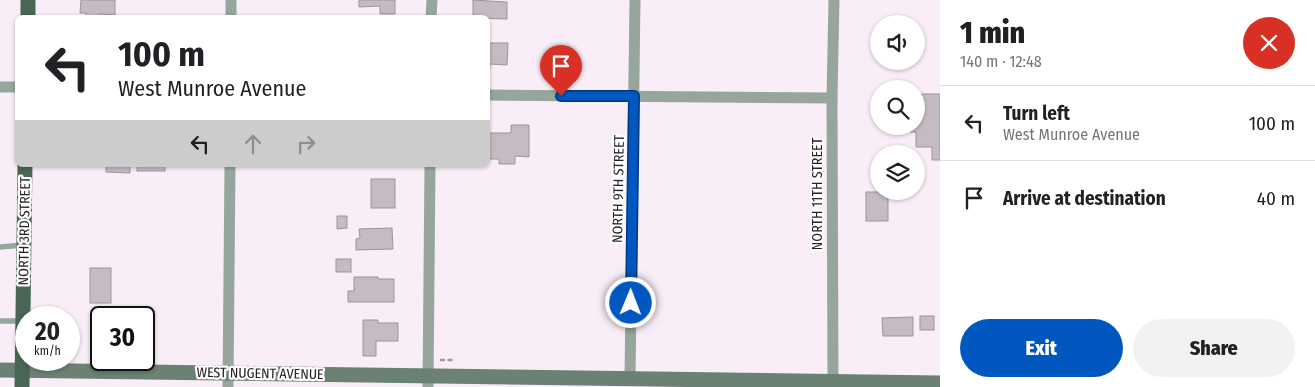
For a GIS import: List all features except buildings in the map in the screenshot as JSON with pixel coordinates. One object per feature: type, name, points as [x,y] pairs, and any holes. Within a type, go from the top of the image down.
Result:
[{"type":"main road","points":[[28,0],[28,15]]},
{"type":"main road","name":"NORTH 3RD STREET","points":[[22,306],[25,167]]},
{"type":"main road","name":"NORTH 3RD STREET","points":[[22,371],[22,387]]},
{"type":"street","points":[[231,0],[231,15]]},
{"type":"street","points":[[431,15],[432,0]]},
{"type":"street","name":"NORTH 9TH STREET","points":[[630,378],[635,0]]},
{"type":"street","name":"NORTH 11TH STREET","points":[[833,384],[832,98],[834,0]]},
{"type":"street","points":[[0,87],[15,87]]},
{"type":"street","points":[[490,95],[832,98]]},
{"type":"street","points":[[228,380],[230,167]]},
{"type":"street","points":[[428,381],[430,167]]},
{"type":"street","name":"WEST NUGENT AVENUE","points":[[0,370],[15,370]]},
{"type":"street","name":"WEST NUGENT AVENUE","points":[[43,371],[228,380],[428,381],[630,378],[833,384],[940,383]]},
{"type":"lane","points":[[0,246],[24,245]]},
{"type":"lane","points":[[0,320],[15,321]]},
{"type":"path","points":[[439,360],[453,360]]},
{"type":"route","points":[[561,96],[634,96],[631,303]]}]
